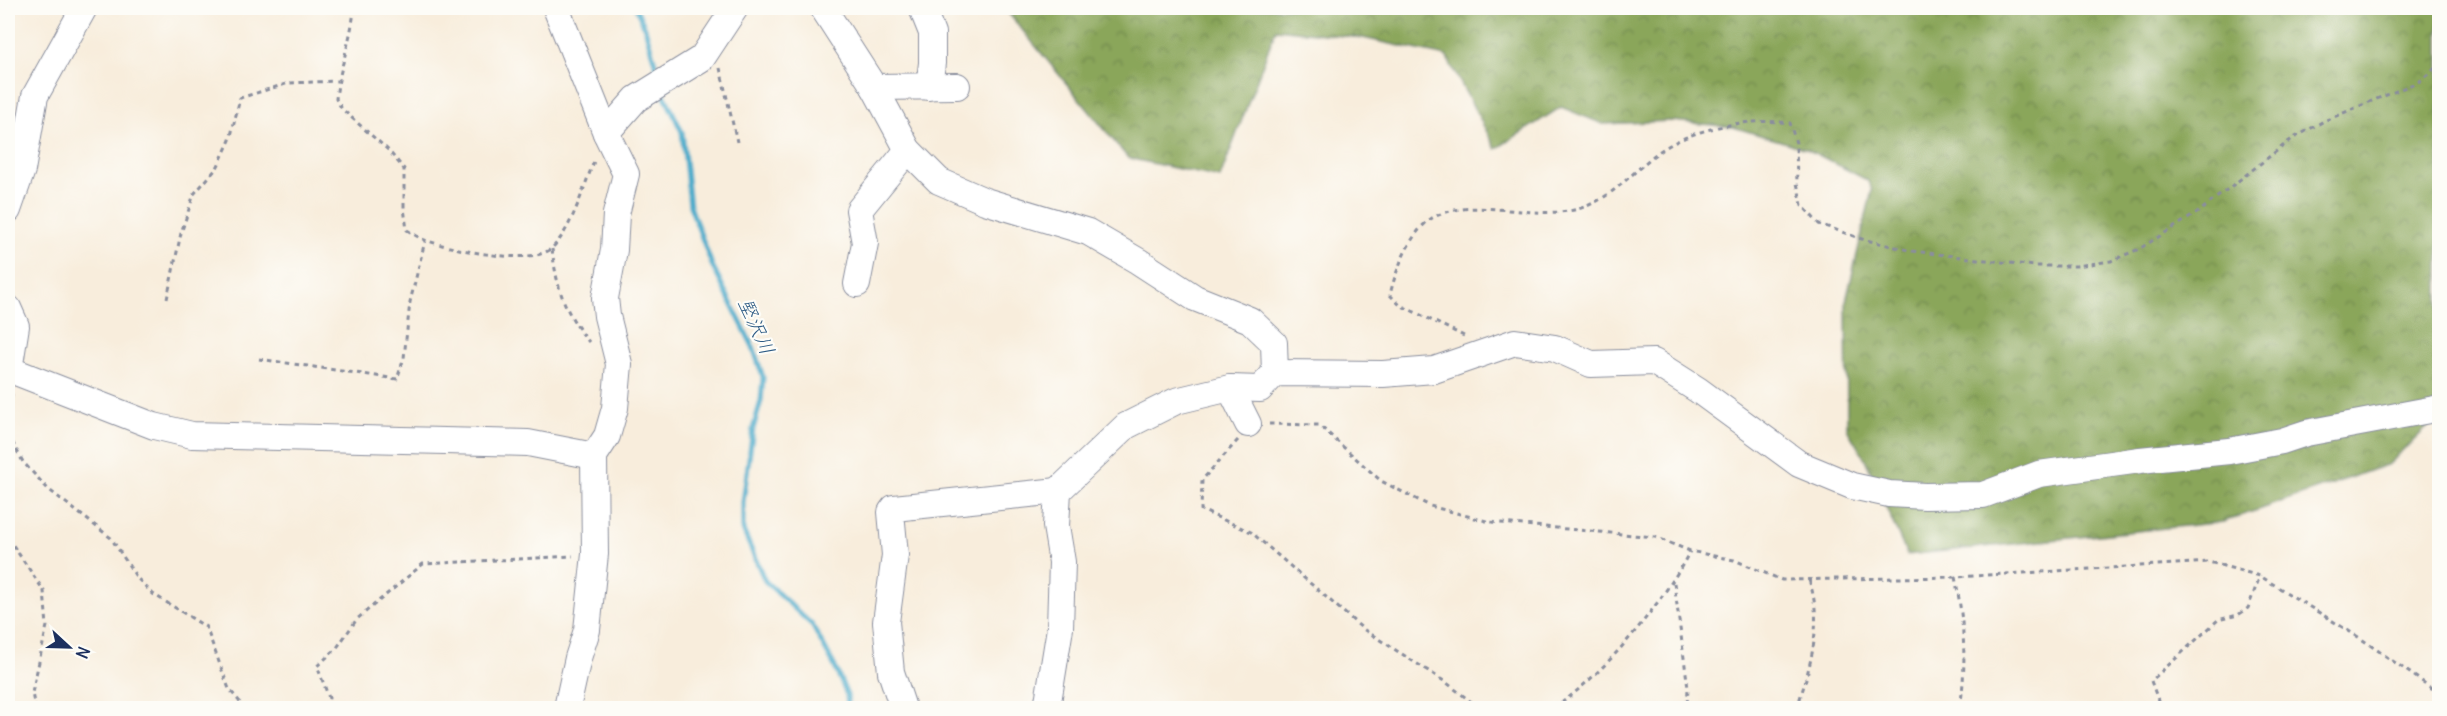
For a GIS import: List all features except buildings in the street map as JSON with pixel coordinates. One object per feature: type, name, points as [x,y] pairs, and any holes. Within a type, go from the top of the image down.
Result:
[{"type":"street","points":[[8,210],[22,170],[35,96],[84,8]]},
{"type":"street","points":[[556,8],[606,133],[626,174],[616,214],[614,250],[605,298],[619,364],[615,408],[607,436],[594,456],[595,554],[588,630],[578,658],[567,708]]},
{"type":"street","points":[[606,133],[636,99],[709,50],[735,8]]},
{"type":"street","points":[[823,8],[874,87],[908,150],[939,181],[985,201],[1088,232],[1195,298],[1250,320],[1274,343],[1275,373],[1260,389],[1230,388],[1176,401],[1126,426],[1058,491],[894,508],[891,512],[895,555],[886,622],[891,672],[903,708]]},
{"type":"street","points":[[874,87],[943,74],[932,33],[922,8]]},
{"type":"street","points":[[857,284],[865,243],[859,210],[908,150]]},
{"type":"street","points":[[8,308],[16,326],[10,376],[154,426],[192,435],[528,443],[594,456]]},
{"type":"street","points":[[1275,373],[1383,374],[1434,370],[1515,342],[1556,348],[1591,363],[1654,362],[1698,390],[1799,464],[1852,486],[1889,494],[1983,495],[2039,474],[2229,451],[2282,441],[2306,433],[2439,408]]},
{"type":"street","points":[[1230,388],[1248,424]]},
{"type":"street","points":[[1047,708],[1060,628],[1062,562],[1056,526],[1058,491]]},
{"type":"path","points":[[354,8],[353,26],[338,81],[336,99],[342,109],[388,150],[404,169],[404,208],[407,230],[425,241],[483,255],[525,257],[552,249],[565,231],[606,133]]},
{"type":"path","points":[[709,50],[721,78],[737,142]]},
{"type":"path","points":[[1490,349],[1400,305],[1390,295],[1396,270],[1421,227],[1433,217],[1460,209],[1550,213],[1578,209],[1605,199],[1654,155],[1683,139],[1714,129],[1765,120],[1790,123],[1796,142],[1797,183],[1802,205],[1819,224],[1862,239],[1912,251],[2035,266],[2076,266],[2111,261],[2139,249],[2197,213],[2292,140],[2324,121],[2420,81],[2439,64]]},
{"type":"path","points":[[167,299],[182,233],[194,194],[217,168],[230,140],[240,98],[289,82],[338,81]]},
{"type":"path","points":[[259,359],[397,379],[404,358],[410,302],[425,241]]},
{"type":"path","points":[[552,249],[556,285],[577,328],[589,342]]},
{"type":"path","points":[[8,425],[10,376]]},
{"type":"path","points":[[1479,708],[1447,683],[1363,629],[1251,532],[1201,510],[1202,480],[1238,441],[1248,424],[1319,425],[1381,481],[1430,506],[1490,522],[1654,537],[1690,551],[1734,560],[1782,580],[1955,577],[2209,562],[2260,576],[2360,638],[2439,694],[2435,708]]},
{"type":"path","points":[[8,434],[23,462],[48,489],[111,538],[137,578],[153,594],[206,627],[229,688],[245,708]]},
{"type":"path","points":[[8,538],[44,591],[47,626],[32,693],[35,708]]},
{"type":"path","points":[[1554,708],[1568,699],[1623,645],[1674,581],[1690,551]]},
{"type":"path","points":[[327,708],[329,698],[317,666],[336,649],[357,619],[423,564],[595,554]]},
{"type":"path","points":[[2166,708],[2158,700],[2151,681],[2218,620],[2238,615],[2248,608],[2260,576]]},
{"type":"path","points":[[1955,577],[1964,616],[1963,688],[1960,708]]},
{"type":"path","points":[[1797,708],[1813,655],[1815,599],[1809,580]]},
{"type":"path","points":[[1674,581],[1688,688],[1687,708]]},
{"type":"green space","points":[[1004,8],[2439,8],[2439,416],[2389,464],[2223,522],[1907,555],[1865,459],[1847,429],[1846,301],[1872,190],[1867,180],[1807,149],[1733,127],[1672,121],[1603,124],[1561,107],[1496,149],[1446,56],[1363,38],[1276,29],[1220,178],[1128,158]]},
{"type":"waterway","name":"堅沢川","points":[[636,8],[645,28],[659,77]]},
{"type":"waterway","name":"堅沢川","points":[[663,92],[682,132],[690,206],[712,265],[753,347],[763,377],[761,401],[753,429],[743,502],[743,530],[765,581],[812,625],[834,665],[847,695],[848,708]]}]
